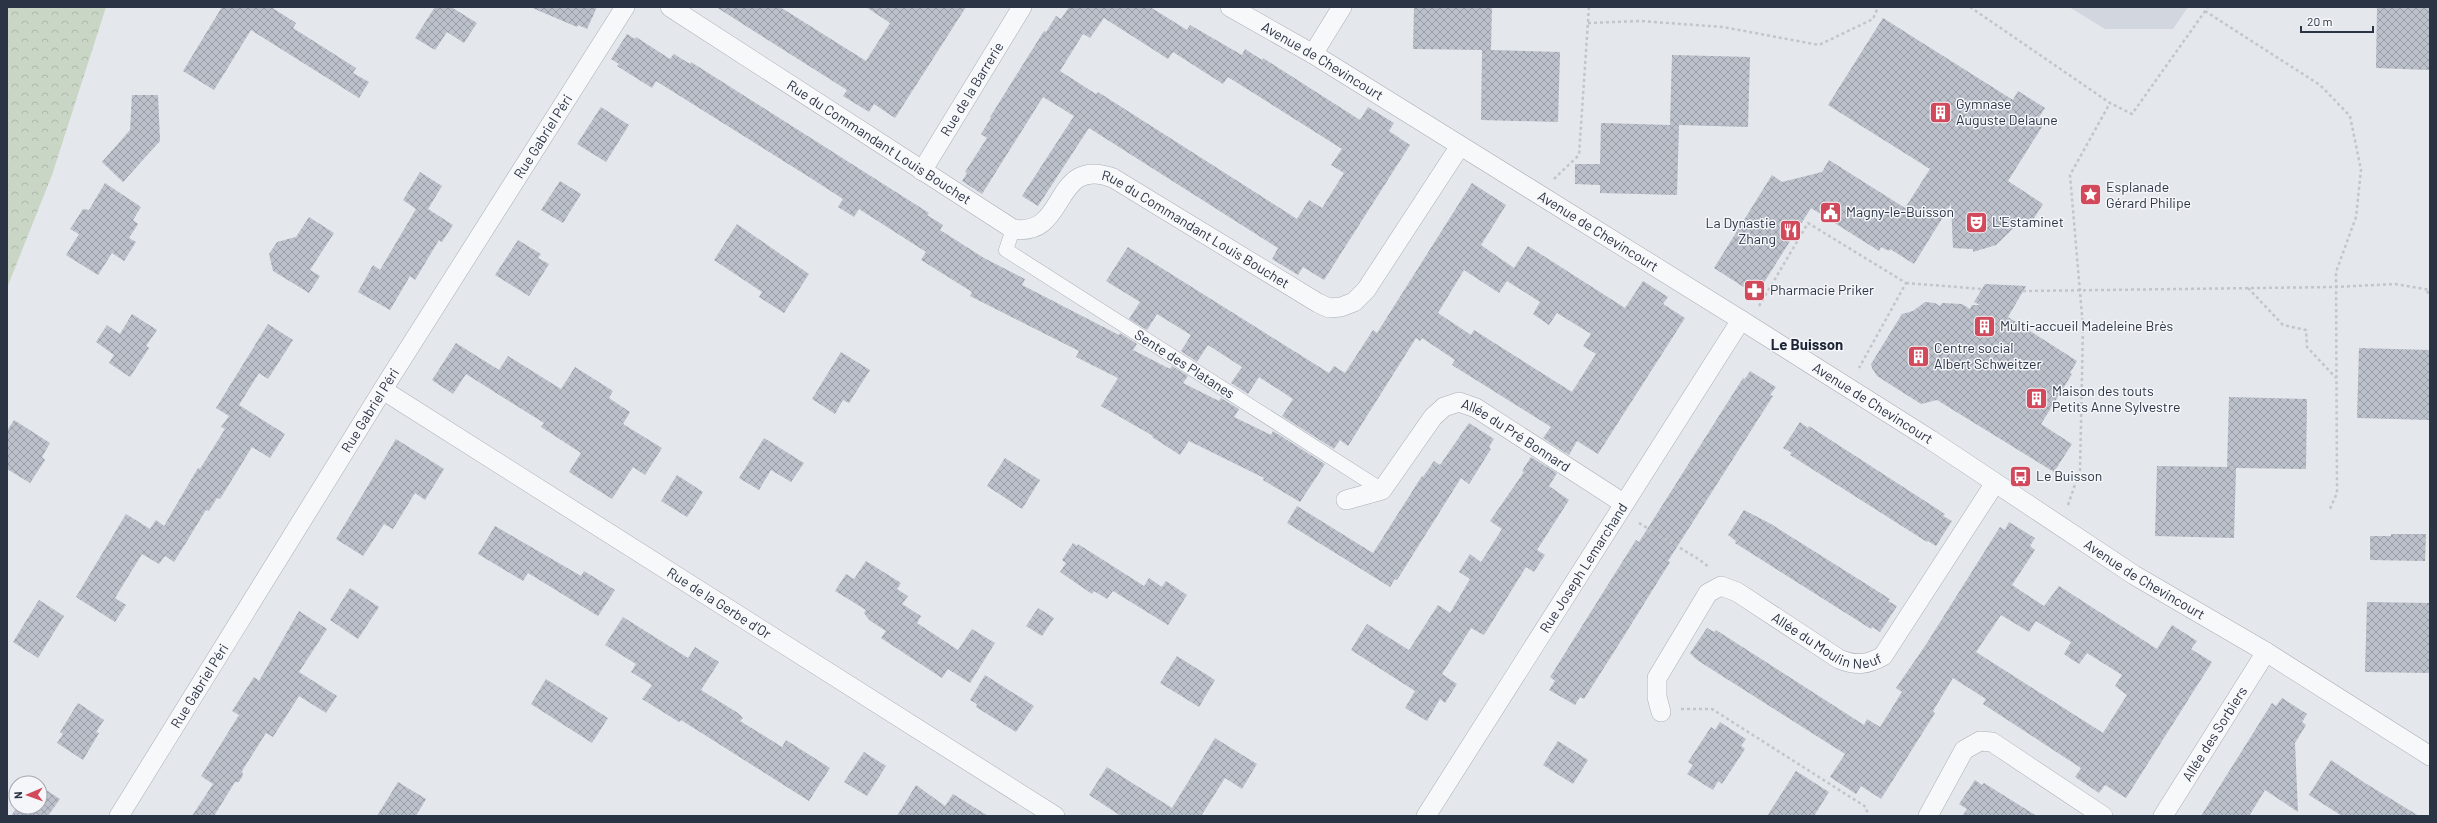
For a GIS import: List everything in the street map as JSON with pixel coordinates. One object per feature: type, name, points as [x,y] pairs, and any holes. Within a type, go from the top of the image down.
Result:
[{"type":"street","name":"Rue Gabriel Péri","points":[[119,816],[382,390],[625,7]]},
{"type":"street","name":"Rue du Commandant Louis Bouchet","points":[[670,7],[1013,229],[1026,231],[1039,227],[1046,220],[1072,183],[1084,174],[1098,172],[1113,178],[1318,304],[1329,308],[1341,307],[1354,302],[1366,290],[1460,146]]},
{"type":"street","name":"Rue de la Barrerie","points":[[922,171],[1022,7]]},
{"type":"street","name":"Avenue de Chevincourt","points":[[1230,7],[1313,54],[1745,323],[1849,388],[2134,575],[2266,652],[2430,756]]},
{"type":"street","points":[[1313,54],[1342,7]]},
{"type":"street","name":"Sente des Platanes","points":[[1013,229],[1006,250],[1382,490]]},
{"type":"street","name":"Rue Joseph Lemarchand","points":[[1426,816],[1621,507],[1745,323]]},
{"type":"street","name":"Rue de la Gerbe d'Or","points":[[382,390],[1055,816]]},
{"type":"street","name":"Allée du Pré Bonnard","points":[[1382,490],[1433,418],[1444,406],[1459,402],[1476,408],[1621,507]]},
{"type":"street","name":"Allée du Moulin Neuf","points":[[1721,586],[1737,592],[1839,659],[1851,664],[1872,662],[1883,656],[1995,483]]},
{"type":"street","points":[[1346,500],[1382,490]]},
{"type":"street","points":[[1661,712],[1657,697],[1657,678],[1708,594],[1721,586]]},
{"type":"street","name":"Allée des Sorbiers","points":[[2163,816],[2266,652]]},
{"type":"street","points":[[1928,816],[1964,750],[1980,741],[1992,742],[2103,816]]},
{"type":"path","points":[[1537,194],[1579,155],[1589,7]]},
{"type":"path","points":[[1588,23],[1640,21],[1723,27],[1819,46],[1872,18],[1878,7]]},
{"type":"path","points":[[1970,7],[2110,103],[2132,114],[2208,7]]},
{"type":"path","points":[[2205,11],[2320,85],[2350,116],[2361,170],[2356,217],[2336,272],[2337,493],[2329,511]]},
{"type":"path","points":[[2060,526],[2080,470],[2083,328],[2078,291],[2070,175],[2110,103]]},
{"type":"path","points":[[1745,323],[1808,223],[1906,283],[1982,289]]},
{"type":"path","points":[[1849,388],[1906,283]]},
{"type":"path","points":[[2023,291],[2335,287],[2394,284],[2429,290],[2430,296]]},
{"type":"path","points":[[2247,288],[2283,325],[2306,330],[2307,347],[2336,378]]},
{"type":"path","points":[[1621,507],[1700,560],[1710,568],[1721,586]]},
{"type":"path","points":[[1661,712],[1682,709],[1712,710],[1866,807],[1868,816]]},
{"type":"shaded area","points":[[2069,7],[2188,7],[2173,29],[2105,29]]},
{"type":"green space","points":[[7,7],[106,7],[52,175],[7,288]]},
{"type":"building","points":[[222,7],[271,7],[296,23],[293,28],[356,68],[353,73],[369,82],[359,98],[251,30],[214,90],[183,71]]},
{"type":"building","points":[[435,7],[451,7],[477,23],[464,43],[447,32],[435,50],[415,38]]},
{"type":"building","points":[[530,7],[597,7],[587,29],[578,25],[577,27]]},
{"type":"building","points":[[716,7],[780,7],[866,61],[890,23],[866,7],[966,7],[895,118],[874,104],[869,112],[843,96],[847,90]]},
{"type":"building","points":[[1069,7],[1150,7],[1187,30],[1190,25],[1242,55],[1245,49],[1262,60],[1263,58],[1360,120],[1368,107],[1394,123],[1389,131],[1410,145],[1324,280],[1303,267],[1298,275],[1272,259],[1278,248],[1089,128],[1038,206],[1022,196],[1074,116],[1043,97],[982,194],[962,181],[967,173],[965,172],[987,138],[981,134],[1044,31],[1046,32],[1056,16],[1061,19]],"holes":[[[1104,18],[1168,59],[1173,52],[1223,84],[1228,77],[1342,149],[1331,165],[1344,173],[1322,208],[1309,200],[1297,219],[1098,92],[1096,94],[1060,71],[1083,34],[1090,38]]]},
{"type":"building","points":[[1414,7],[1492,7],[1491,50],[1560,52],[1558,122],[1481,120],[1482,50],[1413,49]]},
{"type":"building","points":[[2377,7],[2430,7],[2430,70],[2376,68]]},
{"type":"building","points":[[1883,18],[2013,100],[2018,91],[2045,108],[2039,117],[2045,122],[2008,181],[2043,204],[2031,223],[2024,218],[1996,245],[1973,252],[1973,249],[1953,248],[1951,204],[1914,264],[1890,249],[1889,251],[1881,247],[1879,251],[1811,208],[1756,295],[1714,268],[1772,175],[1782,182],[1822,172],[1829,160],[1905,208],[1930,169],[1828,105]]},
{"type":"building","points":[[627,34],[635,39],[636,37],[670,59],[674,54],[690,64],[691,62],[929,213],[927,215],[943,225],[940,230],[984,258],[1025,279],[1022,285],[1119,335],[1120,333],[1137,344],[1133,350],[1170,369],[1172,366],[1188,376],[1183,383],[1219,401],[1221,398],[1239,409],[1234,417],[1271,435],[1273,431],[1325,464],[1300,502],[1263,480],[1264,478],[1189,441],[1180,455],[1152,437],[1153,436],[1101,406],[1118,378],[1076,357],[1079,351],[970,296],[972,292],[921,260],[926,252],[859,209],[854,217],[838,207],[843,199],[656,81],[652,88],[617,66],[619,64],[611,59]]},
{"type":"building","points":[[1672,55],[1750,57],[1748,127],[1679,125],[1677,195],[1600,193],[1600,185],[1575,184],[1575,164],[1600,164],[1601,123],[1670,125]]},
{"type":"building","points":[[132,95],[158,95],[160,141],[123,182],[102,162],[130,130]]},
{"type":"building","points":[[601,107],[629,125],[606,162],[577,144]]},
{"type":"building","points":[[420,172],[442,186],[428,209],[453,225],[442,242],[439,240],[415,280],[410,276],[390,310],[358,292],[373,265],[380,270],[416,209],[403,200]]},
{"type":"building","points":[[560,181],[581,194],[563,223],[541,210]]},
{"type":"building","points":[[105,183],[141,207],[133,220],[138,224],[129,238],[136,242],[124,261],[112,253],[98,275],[66,255],[79,234],[70,229],[83,209],[89,210]]},
{"type":"building","points":[[1472,183],[1506,205],[1481,245],[1514,268],[1528,246],[1625,308],[1643,281],[1668,297],[1663,304],[1685,318],[1598,454],[1577,441],[1569,455],[1543,438],[1551,427],[1452,365],[1455,360],[1422,338],[1420,341],[1416,338],[1348,446],[1340,440],[1334,449],[1282,416],[1293,399],[1259,377],[1248,394],[1231,383],[1242,367],[1208,345],[1197,362],[1181,351],[1191,335],[1157,314],[1147,330],[1129,319],[1140,302],[1106,281],[1128,247],[1329,373],[1334,366],[1345,373],[1373,330],[1377,333]],"holes":[[[1464,270],[1499,293],[1507,281],[1540,302],[1533,314],[1549,325],[1557,313],[1591,334],[1583,346],[1596,354],[1572,392],[1474,330],[1471,335],[1438,313]]]},
{"type":"building","points":[[309,217],[334,233],[310,270],[320,276],[309,293],[273,271],[269,254],[277,242],[296,237]]},
{"type":"building","points":[[737,224],[809,274],[784,313],[759,297],[762,292],[714,260]]},
{"type":"building","points":[[518,240],[541,254],[538,258],[549,264],[529,296],[495,275]]},
{"type":"building","points":[[1985,284],[2026,286],[2008,317],[2077,361],[2070,373],[2072,374],[2041,424],[2072,444],[2054,472],[1937,400],[1921,404],[1877,376],[1872,368],[1871,364],[1902,314],[1913,311],[1925,302],[1935,303],[1940,306],[1942,303],[1962,304],[1970,309],[1972,305],[1980,305],[1974,302]]},
{"type":"building","points":[[132,314],[157,330],[146,346],[149,348],[130,377],[109,363],[114,355],[96,342],[107,325],[120,334]]},
{"type":"building","points":[[268,324],[293,340],[268,379],[259,373],[239,405],[285,434],[270,458],[252,447],[220,499],[217,498],[209,511],[206,510],[174,562],[165,556],[159,564],[142,554],[115,598],[126,605],[115,622],[76,597],[126,514],[150,529],[156,520],[164,526],[198,468],[200,469],[225,429],[221,427],[229,416],[216,408]]},
{"type":"building","points":[[456,343],[499,370],[508,356],[561,389],[575,367],[613,391],[609,398],[630,412],[623,424],[662,448],[645,475],[633,467],[612,499],[569,472],[581,453],[541,427],[544,423],[466,374],[453,394],[432,380]]},
{"type":"building","points":[[2359,348],[2430,350],[2430,420],[2357,418]]},
{"type":"building","points":[[841,352],[870,370],[849,403],[843,400],[835,414],[812,399]]},
{"type":"building","points":[[1750,371],[1776,387],[1770,395],[1773,396],[1668,561],[1670,562],[1584,699],[1580,697],[1575,705],[1549,690],[1555,681],[1550,677],[1636,540],[1639,542],[1743,378],[1745,379]]},
{"type":"building","points":[[2229,397],[2307,399],[2306,469],[2236,468],[2234,538],[2155,536],[2157,466],[2227,467]]},
{"type":"building","points":[[14,420],[50,443],[42,457],[45,460],[30,483],[7,469],[7,431]]},
{"type":"building","points":[[1800,422],[1808,428],[1809,426],[1945,514],[1943,516],[1952,521],[1936,546],[1928,541],[1927,542],[1790,455],[1792,453],[1783,448]]},
{"type":"building","points":[[1469,423],[1494,439],[1489,447],[1491,449],[1469,484],[1461,478],[1397,580],[1395,579],[1390,587],[1287,523],[1297,506],[1373,553],[1422,476],[1423,477],[1434,461],[1440,465]]},
{"type":"building","points":[[764,438],[804,463],[791,482],[771,470],[759,490],[739,478]]},
{"type":"building","points":[[396,439],[444,469],[425,500],[415,493],[393,529],[384,524],[363,556],[336,539]]},
{"type":"building","points":[[1531,457],[1557,473],[1549,486],[1569,500],[1537,550],[1545,555],[1534,572],[1526,567],[1484,635],[1471,628],[1442,674],[1457,684],[1445,703],[1440,699],[1427,721],[1405,708],[1415,691],[1351,650],[1367,624],[1409,650],[1438,605],[1450,613],[1470,579],[1459,572],[1470,554],[1481,562],[1502,529],[1490,521],[1524,472],[1522,471]]},
{"type":"building","points":[[1005,458],[1040,480],[1022,509],[987,486]]},
{"type":"building","points":[[677,475],[703,492],[687,517],[661,501]]},
{"type":"building","points":[[1744,510],[1771,524],[1890,599],[1888,601],[1897,606],[1880,632],[1872,627],[1871,629],[1735,543],[1736,541],[1728,535]]},
{"type":"building","points":[[2009,522],[2035,538],[2030,546],[2035,550],[2012,585],[2044,606],[2059,586],[2157,649],[2172,625],[2197,641],[2191,649],[2212,662],[2126,798],[2105,785],[2099,793],[2075,777],[2081,768],[1983,704],[1986,699],[1953,678],[1933,711],[1935,713],[1881,799],[1861,786],[1856,794],[1830,777],[1845,754],[1697,660],[1690,653],[1707,628],[1714,632],[1716,630],[1864,725],[1867,719],[1880,727],[1902,692],[1896,688],[1925,646],[2000,527],[2005,530]],"holes":[[[2001,615],[2029,632],[2036,621],[2071,642],[2064,654],[2071,659],[2079,664],[2087,653],[2122,675],[2115,686],[2127,695],[2103,733],[1976,652]]]},
{"type":"building","points":[[495,526],[581,576],[584,571],[615,590],[598,616],[528,573],[523,581],[478,554]]},
{"type":"building","points":[[2391,534],[2426,534],[2425,561],[2370,560],[2370,536],[2391,536]]},
{"type":"building","points":[[1073,543],[1077,546],[1078,544],[1144,586],[1149,578],[1162,587],[1166,581],[1187,595],[1168,625],[1113,591],[1107,599],[1094,591],[1092,594],[1060,572],[1066,563],[1062,560]]},
{"type":"building","points":[[866,561],[901,583],[897,589],[908,596],[902,604],[921,616],[917,623],[958,650],[972,629],[995,643],[970,683],[948,669],[942,678],[881,638],[886,631],[869,620],[864,613],[866,610],[835,591],[846,574],[854,579]]},
{"type":"building","points":[[350,588],[379,607],[358,639],[330,620]]},
{"type":"building","points":[[39,600],[64,616],[38,658],[13,642]]},
{"type":"building","points":[[2367,602],[2430,603],[2430,673],[2365,672]]},
{"type":"building","points":[[1038,608],[1054,618],[1042,636],[1026,626]]},
{"type":"building","points":[[299,611],[327,629],[299,672],[337,696],[326,713],[299,696],[273,737],[266,733],[242,771],[243,775],[239,782],[235,782],[214,816],[192,816],[213,784],[201,776],[239,715],[232,711],[254,677],[259,681]]},
{"type":"building","points":[[623,617],[688,658],[695,647],[719,662],[701,690],[738,713],[743,718],[740,721],[782,747],[786,740],[830,768],[809,801],[681,720],[679,722],[642,699],[652,685],[631,672],[636,664],[605,645]]},
{"type":"building","points":[[1177,656],[1215,680],[1199,707],[1160,683]]},
{"type":"building","points":[[985,675],[1034,706],[1016,732],[976,707],[977,704],[970,700]]},
{"type":"building","points":[[546,679],[608,718],[592,743],[531,704]]},
{"type":"building","points":[[2282,698],[2307,714],[2302,722],[2306,725],[2295,743],[2298,812],[2265,790],[2249,816],[2201,816],[2272,703],[2276,706]]},
{"type":"building","points":[[78,703],[104,720],[96,732],[99,733],[83,760],[57,743],[63,734],[60,732]]},
{"type":"building","points":[[1720,722],[1746,739],[1741,746],[1745,749],[1722,784],[1718,781],[1713,790],[1687,774],[1693,765],[1688,762],[1711,727],[1715,730]]},
{"type":"building","points":[[1215,738],[1257,764],[1242,789],[1225,778],[1201,816],[1121,816],[1089,795],[1107,767],[1172,808]]},
{"type":"building","points":[[1558,741],[1588,760],[1573,784],[1543,765]]},
{"type":"building","points":[[864,752],[886,766],[867,796],[844,782]]},
{"type":"building","points":[[2331,760],[2419,816],[2342,816],[2309,795]]},
{"type":"building","points":[[1796,771],[1829,792],[1814,816],[1767,816]]},
{"type":"building","points":[[1975,780],[1982,785],[1984,783],[2037,816],[1962,816],[1967,809],[1959,804]]},
{"type":"building","points":[[398,782],[426,799],[416,816],[377,816]]},
{"type":"building","points":[[916,785],[945,806],[953,794],[988,816],[897,816]]},
{"type":"building","points":[[48,791],[60,799],[48,816],[11,816],[48,815]]},
{"type":"place","name":"Gymnase Auguste Delaune","points":[[1941,112]]},
{"type":"place","name":"Esplanade Gérard Philipe","points":[[2091,195]]},
{"type":"place","name":"Magny-le-Buisson","points":[[1831,212]]},
{"type":"place","name":"L'Estaminet","points":[[1976,222]]},
{"type":"place","name":"La Dynastie Zhang","points":[[1791,231]]},
{"type":"place","name":"Pharmacie Priker","points":[[1755,290]]},
{"type":"place","name":"Multi-accueil Madeleine Brès","points":[[1985,326]]},
{"type":"place","name":"Centre social Albert Schweitzer","points":[[1919,356]]},
{"type":"place","name":"Maison des touts Petits Anne Sylvestre","points":[[2036,399]]},
{"type":"place","name":"Le Buisson","points":[[2020,476]]},
{"type":"district","name":"Le Buisson","points":[[1807,345]]}]
